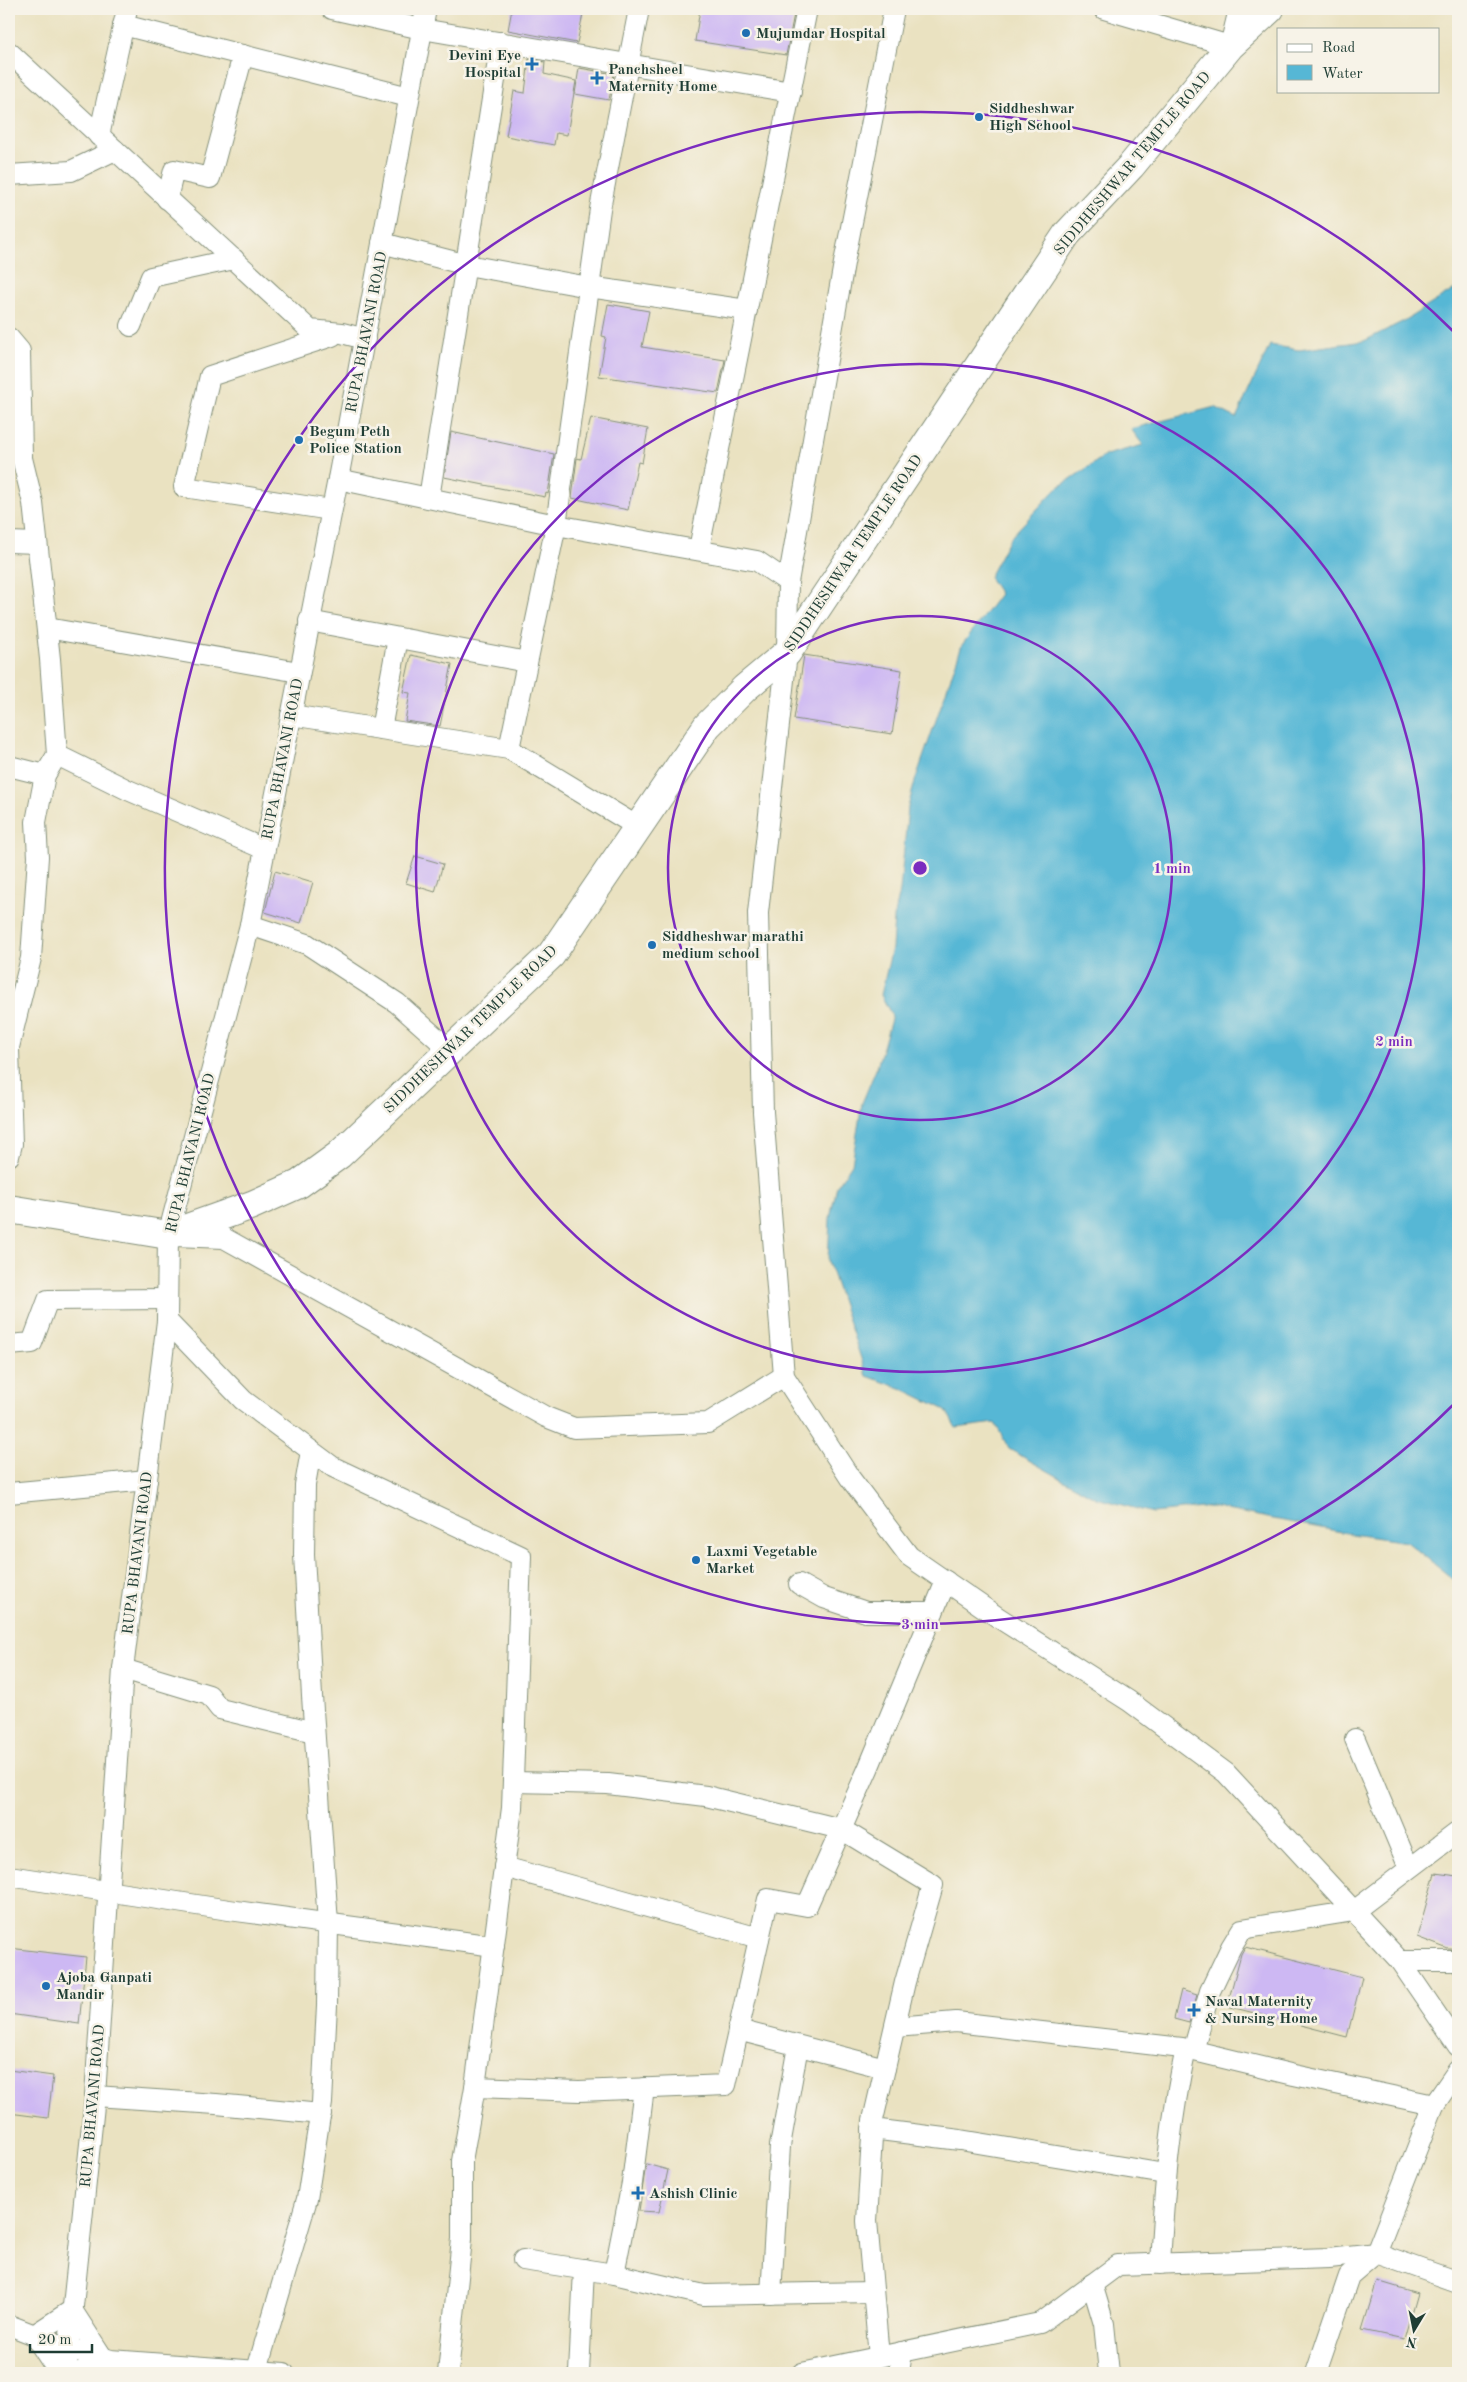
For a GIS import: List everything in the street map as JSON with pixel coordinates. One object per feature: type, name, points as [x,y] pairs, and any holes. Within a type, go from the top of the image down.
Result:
[{"type":"highway","name":"SIDDHESHWAR TEMPLE ROAD","points":[[168,1235],[252,1205],[299,1184],[339,1155],[551,955],[706,726],[787,653],[1066,234],[1130,166],[1230,46],[1270,9]]},
{"type":"highway","points":[[9,1209],[168,1235]]},
{"type":"street","points":[[332,9],[422,29],[791,92]]},
{"type":"street","name":"RUPA BHAVANI ROAD","points":[[66,2373],[95,2096],[123,1670],[167,1320],[168,1235],[250,925],[365,339],[426,9]]},
{"type":"street","points":[[509,749],[556,524],[600,209],[639,9]]},
{"type":"street","points":[[699,549],[808,9]]},
{"type":"street","points":[[894,9],[844,263],[788,582],[787,653],[758,913],[763,1112],[784,1376],[850,1478],[909,1556],[999,1618],[1129,1701],[1226,1773],[1400,1961],[1458,2046]]},
{"type":"street","points":[[1104,9],[1230,46],[1239,9]]},
{"type":"street","points":[[99,136],[125,17],[243,55],[410,97]]},
{"type":"street","points":[[429,498],[501,42]]},
{"type":"street","points":[[9,52],[310,330],[342,332],[365,339]]},
{"type":"street","points":[[168,199],[174,170],[210,178],[243,55]]},
{"type":"street","points":[[9,176],[70,171],[114,150]]},
{"type":"street","points":[[382,243],[467,265],[589,287],[747,310]]},
{"type":"street","points":[[131,326],[151,277],[234,259]]},
{"type":"street","points":[[331,510],[184,487],[210,376],[342,332]]},
{"type":"street","points":[[9,338],[20,351],[22,458],[33,503],[58,755],[45,776],[36,822],[38,857],[31,958],[9,1048],[12,1144],[9,1156]]},
{"type":"street","points":[[338,479],[556,524],[757,561],[788,582]]},
{"type":"street","points":[[9,542],[37,544]]},
{"type":"street","points":[[309,621],[527,662]]},
{"type":"street","points":[[46,628],[299,672]]},
{"type":"street","points":[[381,729],[398,638]]},
{"type":"street","points":[[291,715],[509,749],[638,827]]},
{"type":"street","points":[[58,755],[128,790],[264,849]]},
{"type":"street","points":[[9,766],[45,776]]},
{"type":"street","points":[[250,925],[308,944],[396,1002],[450,1050]]},
{"type":"street","points":[[168,1235],[224,1238],[546,1417],[574,1428],[708,1423],[784,1376]]},
{"type":"street","points":[[9,1345],[32,1343],[48,1300],[166,1299]]},
{"type":"street","points":[[167,1320],[243,1400],[333,1467],[521,1556],[512,1808],[475,2087],[462,2161],[462,2239],[448,2373]]},
{"type":"street","points":[[256,2372],[306,2199],[321,2114],[327,2005],[328,1923],[314,1732],[304,1555],[305,1486],[311,1451]]},
{"type":"street","points":[[9,1493],[147,1480]]},
{"type":"street","points":[[475,2087],[579,2091],[726,2085],[768,1899],[807,1906],[946,1581]]},
{"type":"street","points":[[799,1584],[824,1598],[866,1612],[933,1612]]},
{"type":"street","points":[[123,1670],[208,1695],[220,1709],[314,1732]]},
{"type":"street","points":[[1355,1740],[1409,1868]]},
{"type":"street","points":[[513,1782],[608,1784],[706,1796],[841,1830],[933,1885],[895,2027],[872,2129],[867,2221],[879,2357]]},
{"type":"street","points":[[1160,2264],[1165,2174],[1178,2086],[1210,1991],[1231,1947],[1242,1929],[1354,1911],[1458,1832]]},
{"type":"street","points":[[504,1868],[759,1938]]},
{"type":"street","points":[[9,1876],[109,1892],[494,1946]]},
{"type":"street","points":[[1400,1961],[1458,1961]]},
{"type":"street","points":[[895,2027],[956,2022],[1190,2050],[1434,2105]]},
{"type":"street","points":[[738,2030],[885,2068]]},
{"type":"street","points":[[771,2294],[780,2146],[798,2046]]},
{"type":"street","points":[[1316,2373],[1349,2276],[1376,2253],[1434,2105],[1458,2070]]},
{"type":"street","points":[[614,2274],[632,2183],[644,2088]]},
{"type":"street","points":[[95,2096],[216,2104],[321,2114]]},
{"type":"street","points":[[872,2129],[960,2140],[1165,2174]]},
{"type":"street","points":[[802,2373],[1040,2323],[1118,2265],[1329,2258],[1376,2253],[1458,2282]]},
{"type":"street","points":[[523,2260],[614,2274],[704,2295],[873,2292]]},
{"type":"street","points":[[579,2373],[584,2269]]},
{"type":"street","points":[[1092,2284],[1104,2324],[1108,2373]]},
{"type":"street","points":[[34,2335],[72,2310],[103,2358]]},
{"type":"street","points":[[9,2325],[68,2348],[103,2358],[284,2373]]},
{"type":"street","points":[[34,2335],[59,2373]]},
{"type":"street","points":[[899,2373],[902,2352]]},
{"type":"street","points":[[79,2373],[103,2358]]},
{"type":"water","points":[[1458,287],[1458,1583],[1407,1542],[1352,1534],[1211,1507],[1153,1513],[1096,1498],[1009,1449],[995,1423],[956,1428],[946,1410],[903,1389],[867,1376],[828,1261],[830,1218],[837,1186],[852,1164],[862,1103],[877,1067],[892,1016],[881,995],[892,948],[894,918],[900,891],[908,807],[916,778],[962,645],[1000,594],[989,577],[1010,538],[1056,489],[1106,455],[1143,445],[1131,429],[1215,407],[1236,418],[1270,345],[1299,350],[1364,341],[1404,321]]},
{"type":"building","points":[[512,9],[584,9],[577,43],[508,30]]},
{"type":"building","name":"Mujumdar Hospital","points":[[700,9],[795,9],[786,55],[695,41]]},
{"type":"building","points":[[529,59],[545,62],[544,74],[576,81],[567,135],[556,133],[554,145],[506,136],[514,91],[525,93]]},
{"type":"building","points":[[579,68],[614,74],[609,100],[575,94]]},
{"type":"building","points":[[608,304],[649,311],[642,347],[725,360],[718,393],[599,376],[606,337],[602,336]]},
{"type":"building","points":[[591,418],[648,429],[642,463],[638,462],[628,510],[572,498],[577,458],[581,459]]},
{"type":"building","points":[[451,432],[554,454],[548,494],[546,493],[545,497],[444,477]]},
{"type":"building","points":[[411,655],[452,664],[440,726],[405,721],[410,693],[403,692]]},
{"type":"building","points":[[804,655],[902,670],[892,734],[794,719]]},
{"type":"building","points":[[415,856],[443,864],[435,892],[406,883]]},
{"type":"building","points":[[275,871],[313,882],[301,923],[265,912]]},
{"type":"building","points":[[1435,1873],[1458,1876],[1458,1949],[1448,1949],[1417,1937]]},
{"type":"building","points":[[1245,1947],[1362,1977],[1347,2037],[1227,2006],[1241,1954]]},
{"type":"building","name":"Ajoba Ganpati Mandir","points":[[9,1948],[86,1957],[79,2024],[9,2014]]},
{"type":"building","points":[[1181,1990],[1197,1995],[1189,2023],[1174,2019]]},
{"type":"building","points":[[9,2070],[53,2076],[48,2118],[9,2113]]},
{"type":"building","points":[[646,2164],[668,2170],[659,2212],[639,2211]]},
{"type":"building","points":[[1377,2281],[1417,2293],[1404,2339],[1362,2330]]},
{"type":"place","name":"Mujumdar Hospital","points":[[746,33]]},
{"type":"place","name":"Devini Eye Hospital","points":[[532,64]]},
{"type":"place","name":"Panchsheel Maternity Home","points":[[597,78]]},
{"type":"place","name":"Siddheshwar High School","points":[[979,117]]},
{"type":"place","name":"Begum Peth Police Station","points":[[299,440]]},
{"type":"place","name":"Siddheshwar marathi medium school","points":[[652,945]]},
{"type":"place","name":"Laxmi Vegetable Market","points":[[696,1560]]},
{"type":"place","name":"Ajoba Ganpati Mandir","points":[[46,1986]]},
{"type":"place","name":"Naval Maternity & Nursing Home","points":[[1194,2010]]},
{"type":"place","name":"Ashish Clinic","points":[[638,2193]]}]
